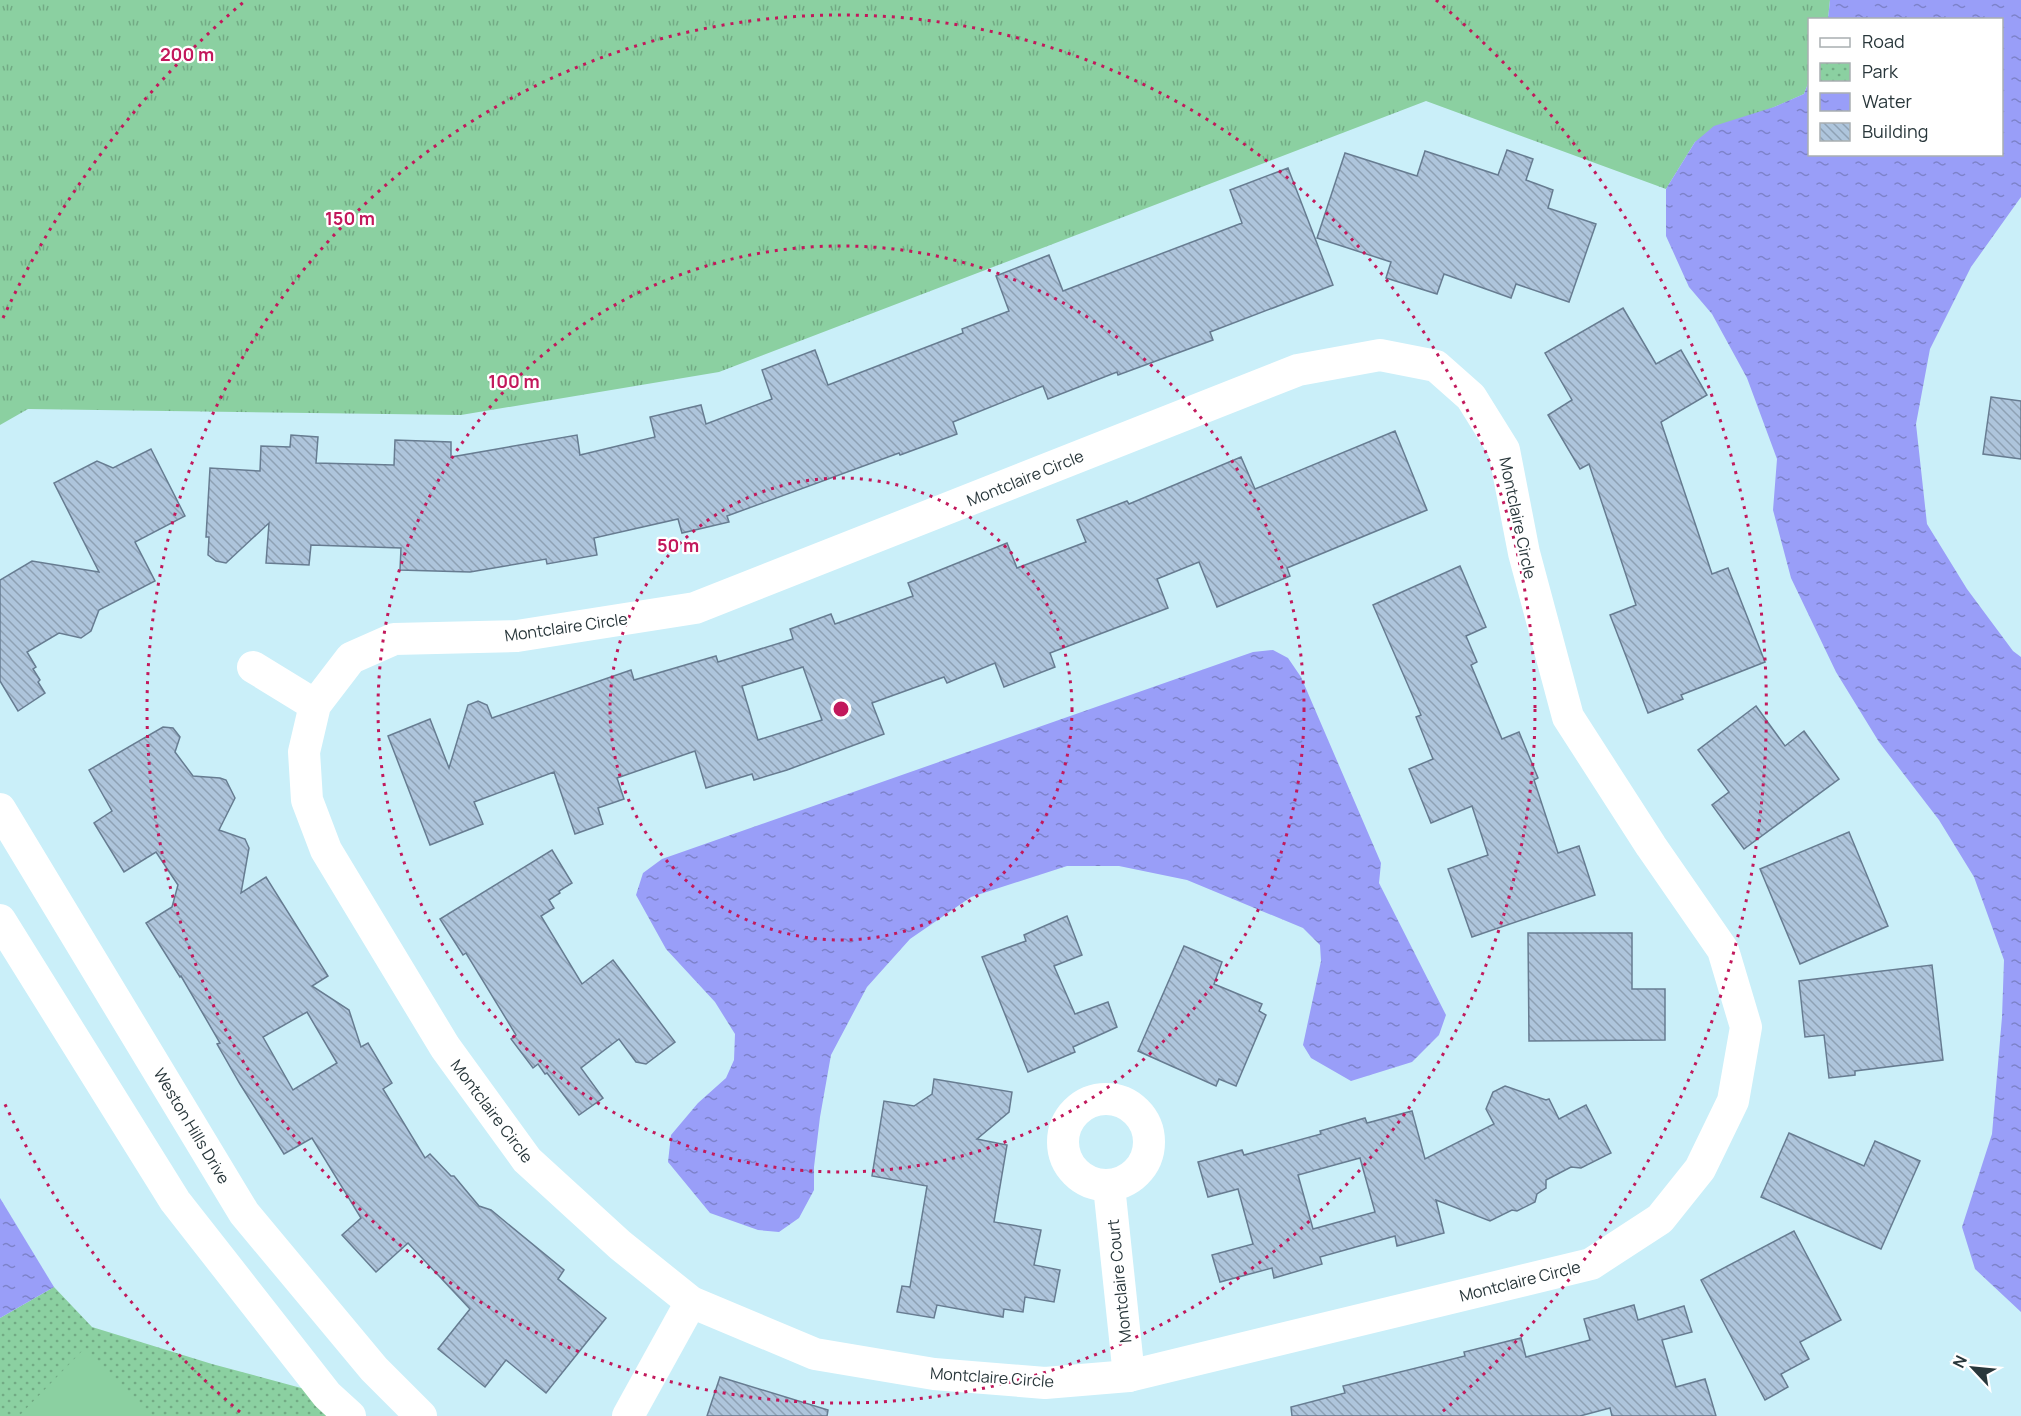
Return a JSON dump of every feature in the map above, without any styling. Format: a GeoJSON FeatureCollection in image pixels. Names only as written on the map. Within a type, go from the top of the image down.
{"type":"FeatureCollection","features":[{"type":"Feature","properties":{"kind":"street","name":"Montclaire Circle"},"geometry":{"type":"LineString","coordinates":[[1380,355],[1436,366],[1472,397],[1504,450],[1524,553],[1568,717],[1651,846],[1723,950],[1746,1027],[1733,1101],[1700,1169],[1660,1219],[1591,1264],[1129,1376],[1045,1383],[934,1374],[815,1354],[691,1302],[620,1245],[527,1160],[445,1047],[326,850],[306,800],[303,752],[315,705],[351,658],[394,639],[517,636],[695,608],[1298,370],[1380,355]]}},
{"type":"Feature","properties":{"kind":"street"},"geometry":{"type":"LineString","coordinates":[[253,667],[315,705]]}},
{"type":"Feature","properties":{"kind":"street","name":"Weston Hills Drive"},"geometry":{"type":"LineString","coordinates":[[0,809],[244,1213],[374,1369],[421,1416]]}},
{"type":"Feature","properties":{"kind":"street"},"geometry":{"type":"LineString","coordinates":[[0,920],[175,1202],[327,1395],[350,1416]]}},
{"type":"Feature","properties":{"kind":"street","name":"Montclaire Court"},"geometry":{"type":"LineString","coordinates":[[1108,1186],[1129,1376]]}},
{"type":"Feature","properties":{"kind":"street"},"geometry":{"type":"LineString","coordinates":[[628,1416],[691,1302]]}},
{"type":"Feature","properties":{"kind":"green space"},"geometry":{"type":"Polygon","coordinates":[[[0,0],[1830,0],[1828,18],[1808,18],[1808,84],[1804,94],[1695,142],[1666,189],[1426,101],[719,372],[461,415],[28,409],[0,425],[0,0]]]}},
{"type":"Feature","properties":{"kind":"green space"},"geometry":{"type":"Polygon","coordinates":[[[54,1287],[92,1327],[212,1364],[327,1395],[350,1416],[0,1416],[0,1318],[54,1287]]]}},
{"type":"Feature","properties":{"kind":"green space"},"geometry":{"type":"Polygon","coordinates":[[[83,1350],[152,1416],[19,1416],[83,1350]]]}},
{"type":"Feature","properties":{"kind":"water"},"geometry":{"type":"Polygon","coordinates":[[[1830,0],[2021,0],[2021,197],[1971,267],[1930,349],[1916,424],[1927,524],[1967,589],[2013,651],[2021,657],[2021,1312],[1975,1269],[1962,1227],[1992,1134],[2002,1017],[2004,960],[1974,877],[1939,820],[1879,742],[1836,672],[1791,578],[1773,510],[1777,459],[1747,378],[1712,314],[1689,287],[1666,236],[1666,189],[1695,142],[1714,126],[1774,107],[1804,94],[1808,84],[1808,156],[2003,156],[2003,18],[1828,18],[1830,0]]]}},
{"type":"Feature","properties":{"kind":"water"},"geometry":{"type":"Polygon","coordinates":[[[1273,650],[1288,658],[1301,677],[1381,863],[1379,883],[1446,1015],[1439,1035],[1412,1062],[1351,1081],[1311,1058],[1303,1045],[1321,961],[1320,945],[1303,928],[1187,880],[1119,866],[1067,866],[971,897],[910,939],[867,987],[831,1055],[820,1117],[814,1167],[814,1190],[799,1218],[779,1232],[758,1230],[710,1213],[668,1162],[671,1135],[698,1103],[726,1078],[734,1060],[735,1034],[715,1002],[666,949],[636,895],[643,873],[662,859],[1253,652],[1273,650]]]}},
{"type":"Feature","properties":{"kind":"water"},"geometry":{"type":"Polygon","coordinates":[[[0,1198],[54,1287],[0,1318],[0,1198]]]}},
{"type":"Feature","properties":{"kind":"building"},"geometry":{"type":"Polygon","coordinates":[[[1507,150],[1533,159],[1526,180],[1553,190],[1548,208],[1596,224],[1569,302],[1516,284],[1511,298],[1444,274],[1437,294],[1386,278],[1391,262],[1317,238],[1345,153],[1417,176],[1425,151],[1498,175],[1507,150]]]}},
{"type":"Feature","properties":{"kind":"building"},"geometry":{"type":"Polygon","coordinates":[[[1288,168],[1333,285],[1210,332],[1213,340],[1118,375],[1117,372],[1048,399],[1043,386],[953,422],[957,434],[727,516],[729,522],[682,533],[678,519],[594,538],[597,555],[547,564],[546,559],[470,572],[400,570],[401,548],[311,545],[309,565],[266,563],[269,523],[226,563],[216,561],[208,555],[209,537],[206,537],[210,468],[260,471],[261,446],[290,447],[291,435],[318,437],[316,463],[394,465],[395,440],[451,442],[451,457],[577,435],[580,455],[655,437],[650,417],[701,405],[706,424],[772,399],[762,370],[815,350],[828,385],[963,333],[962,329],[1009,311],[996,276],[1049,255],[1063,291],[1242,223],[1230,190],[1288,168]]]}},
{"type":"Feature","properties":{"kind":"building"},"geometry":{"type":"Polygon","coordinates":[[[1623,308],[1656,364],[1681,350],[1707,395],[1661,422],[1712,574],[1728,568],[1765,662],[1681,695],[1683,699],[1648,713],[1610,615],[1636,605],[1589,464],[1580,469],[1548,415],[1572,400],[1545,353],[1623,308]]]}},
{"type":"Feature","properties":{"kind":"building"},"geometry":{"type":"Polygon","coordinates":[[[1991,397],[2021,401],[2021,459],[1983,454],[1991,397]]]}},
{"type":"Feature","properties":{"kind":"building"},"geometry":{"type":"Polygon","coordinates":[[[1395,431],[1427,510],[1287,568],[1290,576],[1217,607],[1199,562],[1157,579],[1168,608],[1050,653],[1055,667],[1004,687],[995,663],[947,683],[944,677],[872,703],[884,734],[787,770],[754,780],[752,774],[706,788],[695,751],[617,778],[624,799],[598,808],[603,824],[575,834],[554,772],[474,802],[483,824],[430,845],[388,736],[430,719],[449,768],[468,705],[478,701],[487,705],[492,718],[631,670],[634,680],[716,656],[718,662],[793,639],[790,629],[831,614],[835,624],[913,596],[908,583],[1007,543],[1017,568],[1086,542],[1077,520],[1127,501],[1129,504],[1241,457],[1255,489],[1395,431]],[[803,667],[742,686],[758,740],[822,720],[803,667]]]}},
{"type":"Feature","properties":{"kind":"building"},"geometry":{"type":"Polygon","coordinates":[[[151,449],[185,516],[135,542],[155,581],[99,610],[91,631],[81,638],[59,633],[27,652],[36,667],[33,669],[45,693],[18,711],[0,681],[0,580],[32,561],[99,572],[54,483],[97,461],[113,468],[151,449]]]}},
{"type":"Feature","properties":{"kind":"building"},"geometry":{"type":"Polygon","coordinates":[[[1460,566],[1486,627],[1466,636],[1477,662],[1471,665],[1502,739],[1519,732],[1538,778],[1534,780],[1558,853],[1579,846],[1595,895],[1472,937],[1448,869],[1488,855],[1472,806],[1431,823],[1409,769],[1433,759],[1416,717],[1421,715],[1373,605],[1460,566]]]}},
{"type":"Feature","properties":{"kind":"building"},"geometry":{"type":"Polygon","coordinates":[[[1756,706],[1785,746],[1804,731],[1839,779],[1744,849],[1712,805],[1729,792],[1698,750],[1756,706]]]}},
{"type":"Feature","properties":{"kind":"building"},"geometry":{"type":"Polygon","coordinates":[[[163,727],[173,728],[180,737],[175,752],[193,776],[226,780],[235,798],[219,830],[245,839],[249,848],[241,893],[266,877],[328,976],[312,986],[349,1010],[361,1047],[368,1043],[392,1083],[383,1089],[425,1158],[430,1154],[451,1176],[454,1176],[479,1206],[491,1210],[564,1270],[558,1279],[606,1318],[546,1393],[506,1360],[485,1387],[438,1349],[470,1309],[408,1243],[376,1272],[342,1235],[361,1218],[312,1138],[284,1154],[240,1084],[217,1044],[220,1043],[181,976],[146,923],[172,907],[178,885],[156,852],[124,872],[94,823],[112,811],[89,770],[163,727]],[[307,1012],[263,1037],[293,1090],[337,1063],[307,1012]]]}},
{"type":"Feature","properties":{"kind":"building"},"geometry":{"type":"Polygon","coordinates":[[[1849,832],[1888,926],[1800,964],[1760,869],[1849,832]]]}},
{"type":"Feature","properties":{"kind":"building"},"geometry":{"type":"Polygon","coordinates":[[[552,850],[572,883],[549,900],[554,908],[541,916],[582,984],[613,960],[675,1042],[646,1064],[636,1062],[619,1039],[581,1068],[603,1098],[579,1115],[547,1073],[545,1074],[538,1064],[533,1068],[511,1039],[516,1035],[466,953],[463,955],[440,919],[552,850]]]}},
{"type":"Feature","properties":{"kind":"building"},"geometry":{"type":"Polygon","coordinates":[[[1067,916],[1082,955],[1054,966],[1075,1014],[1108,1002],[1117,1027],[1073,1047],[1075,1052],[1028,1072],[982,957],[1026,941],[1024,935],[1067,916]]]}},
{"type":"Feature","properties":{"kind":"building"},"geometry":{"type":"Polygon","coordinates":[[[1528,933],[1632,933],[1632,989],[1665,989],[1665,1040],[1529,1041],[1528,933]]]}},
{"type":"Feature","properties":{"kind":"building"},"geometry":{"type":"Polygon","coordinates":[[[1184,946],[1222,962],[1214,984],[1262,1004],[1259,1011],[1266,1015],[1236,1086],[1219,1079],[1216,1086],[1138,1051],[1184,946]]]}},
{"type":"Feature","properties":{"kind":"building"},"geometry":{"type":"Polygon","coordinates":[[[1932,965],[1943,1060],[1855,1071],[1855,1075],[1829,1078],[1824,1035],[1805,1037],[1799,981],[1932,965]]]}},
{"type":"Feature","properties":{"kind":"building"},"geometry":{"type":"Polygon","coordinates":[[[934,1079],[1012,1092],[1009,1112],[977,1139],[1007,1145],[994,1222],[1041,1230],[1034,1265],[1060,1270],[1054,1302],[1025,1297],[1023,1312],[1004,1309],[1003,1317],[937,1305],[934,1318],[897,1312],[902,1286],[910,1287],[927,1186],[872,1176],[884,1101],[914,1106],[932,1094],[934,1079]]]}},
{"type":"Feature","properties":{"kind":"building"},"geometry":{"type":"Polygon","coordinates":[[[1505,1086],[1546,1100],[1549,1099],[1559,1119],[1586,1105],[1611,1153],[1581,1168],[1571,1167],[1546,1180],[1546,1188],[1537,1194],[1535,1202],[1490,1221],[1436,1200],[1444,1233],[1397,1246],[1395,1236],[1320,1257],[1322,1264],[1274,1278],[1272,1268],[1220,1282],[1212,1255],[1253,1244],[1238,1189],[1208,1197],[1198,1162],[1242,1150],[1244,1155],[1321,1134],[1320,1131],[1365,1118],[1367,1123],[1412,1111],[1425,1159],[1494,1124],[1486,1109],[1493,1092],[1505,1086]],[[1360,1158],[1298,1175],[1313,1229],[1375,1212],[1360,1158]]]}},
{"type":"Feature","properties":{"kind":"building"},"geometry":{"type":"Polygon","coordinates":[[[1789,1133],[1864,1166],[1875,1141],[1920,1161],[1881,1249],[1761,1197],[1789,1133]]]}},
{"type":"Feature","properties":{"kind":"building"},"geometry":{"type":"Polygon","coordinates":[[[1794,1231],[1841,1320],[1800,1342],[1809,1359],[1781,1374],[1788,1387],[1765,1400],[1701,1280],[1794,1231]]]}},
{"type":"Feature","properties":{"kind":"building"},"geometry":{"type":"Polygon","coordinates":[[[1634,1305],[1638,1320],[1684,1306],[1692,1332],[1662,1340],[1676,1387],[1705,1379],[1716,1416],[1612,1416],[1610,1408],[1580,1416],[1292,1416],[1291,1407],[1345,1393],[1343,1386],[1465,1356],[1464,1352],[1521,1338],[1526,1357],[1590,1340],[1584,1319],[1634,1305]]]}},
{"type":"Feature","properties":{"kind":"building"},"geometry":{"type":"Polygon","coordinates":[[[720,1377],[828,1410],[827,1416],[707,1416],[720,1377]]]}}]}
